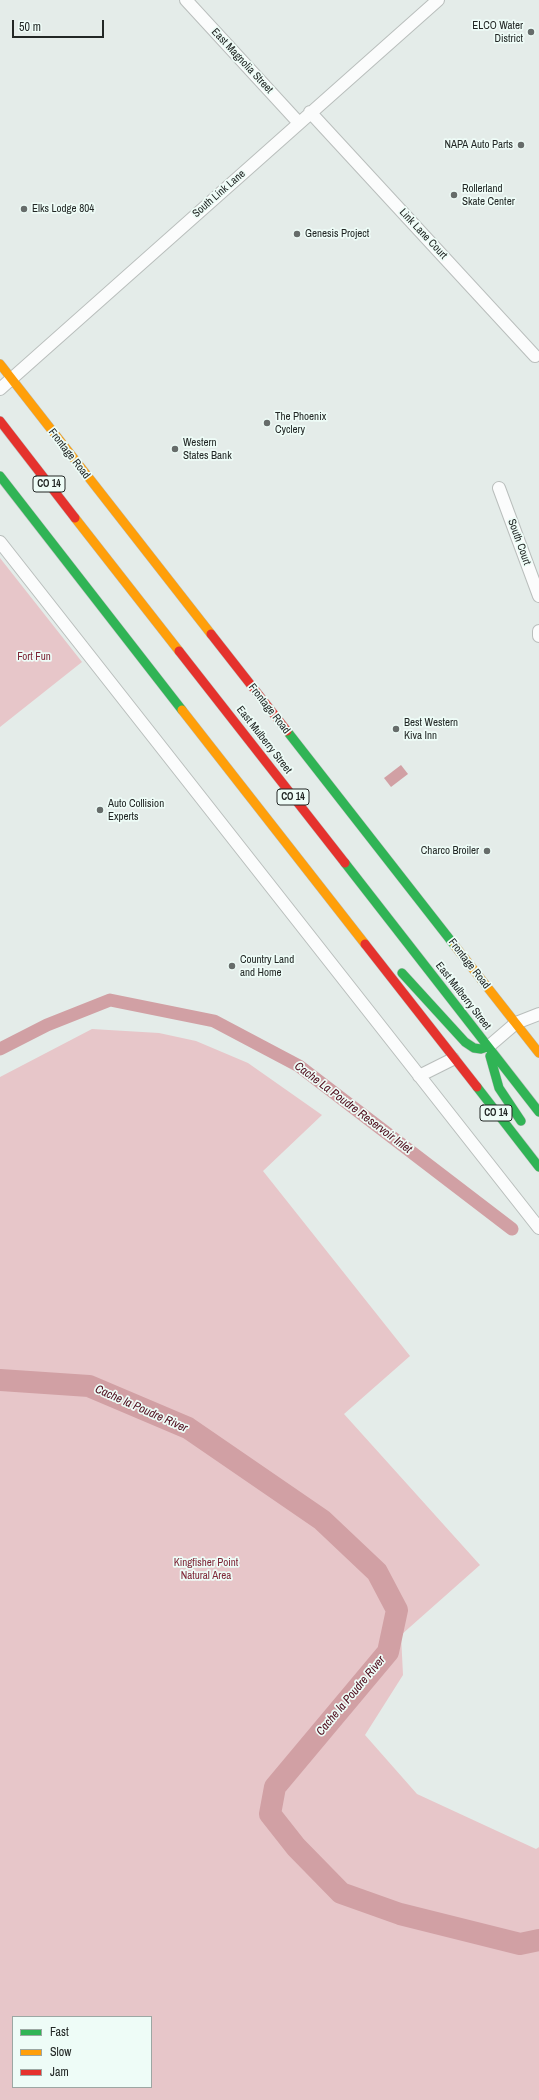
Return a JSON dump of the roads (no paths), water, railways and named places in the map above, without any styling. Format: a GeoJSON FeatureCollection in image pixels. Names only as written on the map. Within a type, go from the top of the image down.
{"type":"FeatureCollection","features":[{"type":"Feature","properties":{"kind":"main road","name":"Frontage Road"},"geometry":{"type":"LineString","coordinates":[[0,364],[539,1053]]}},
{"type":"Feature","properties":{"kind":"main road","name":"East Mulberry Street"},"geometry":{"type":"LineString","coordinates":[[0,421],[539,1112]]}},
{"type":"Feature","properties":{"kind":"main road","name":"CO 14"},"geometry":{"type":"LineString","coordinates":[[0,476],[453,1059],[539,1167]]}},
{"type":"Feature","properties":{"kind":"main road"},"geometry":{"type":"LineString","coordinates":[[343,917],[407,977],[465,1042],[478,1048],[488,1047],[499,1088],[527,1130]]}},
{"type":"Feature","properties":{"kind":"street","name":"East Magnolia Street"},"geometry":{"type":"LineString","coordinates":[[186,0],[299,123]]}},
{"type":"Feature","properties":{"kind":"street","name":"South Link Lane"},"geometry":{"type":"LineString","coordinates":[[0,389],[310,112],[438,0]]}},
{"type":"Feature","properties":{"kind":"street","name":"Link Lane Court"},"geometry":{"type":"LineString","coordinates":[[310,112],[535,356]]}},
{"type":"Feature","properties":{"kind":"street","name":"South Court"},"geometry":{"type":"LineString","coordinates":[[499,488],[539,596]]}},
{"type":"Feature","properties":{"kind":"street"},"geometry":{"type":"LineString","coordinates":[[0,542],[539,1228]]}},
{"type":"Feature","properties":{"kind":"street"},"geometry":{"type":"LineString","coordinates":[[539,631],[539,636]]}},
{"type":"Feature","properties":{"kind":"street"},"geometry":{"type":"LineString","coordinates":[[488,1047],[516,1023],[539,1014]]}},
{"type":"Feature","properties":{"kind":"street"},"geometry":{"type":"LineString","coordinates":[[419,1076],[453,1059]]}},
{"type":"Feature","properties":{"kind":"waterway","name":"Cache La Poudre Reservoir Inlet"},"geometry":{"type":"LineString","coordinates":[[0,1049],[47,1025],[110,1000],[214,1021],[299,1066],[512,1229]]}},
{"type":"Feature","properties":{"kind":"waterway","name":"Cache la Poudre River"},"geometry":{"type":"LineString","coordinates":[[0,1380],[89,1386],[188,1428],[322,1520],[377,1572],[397,1610],[388,1652],[275,1787],[270,1814],[296,1847],[341,1893],[400,1914],[520,1944],[539,1940]]}},
{"type":"Feature","properties":{"kind":"place","name":"ELCO Water District"},"geometry":{"type":"Point","coordinates":[531,32]}},
{"type":"Feature","properties":{"kind":"place","name":"NAPA Auto Parts"},"geometry":{"type":"Point","coordinates":[521,145]}},
{"type":"Feature","properties":{"kind":"place","name":"Rollerland Skate Center"},"geometry":{"type":"Point","coordinates":[454,195]}},
{"type":"Feature","properties":{"kind":"place","name":"Elks Lodge 804"},"geometry":{"type":"Point","coordinates":[24,209]}},
{"type":"Feature","properties":{"kind":"place","name":"Genesis Project"},"geometry":{"type":"Point","coordinates":[297,234]}},
{"type":"Feature","properties":{"kind":"place","name":"The Phoenix Cyclery"},"geometry":{"type":"Point","coordinates":[267,423]}},
{"type":"Feature","properties":{"kind":"place","name":"Western States Bank"},"geometry":{"type":"Point","coordinates":[175,449]}},
{"type":"Feature","properties":{"kind":"place","name":"Best Western Kiva Inn"},"geometry":{"type":"Point","coordinates":[396,729]}},
{"type":"Feature","properties":{"kind":"place","name":"Auto Collision Experts"},"geometry":{"type":"Point","coordinates":[100,810]}},
{"type":"Feature","properties":{"kind":"place","name":"Charco Broiler"},"geometry":{"type":"Point","coordinates":[487,851]}},
{"type":"Feature","properties":{"kind":"place","name":"Country Land and Home"},"geometry":{"type":"Point","coordinates":[232,966]}},
{"type":"Feature","properties":{"kind":"park label","name":"Fort Fun"},"geometry":{"type":"Point","coordinates":[34,657]}},
{"type":"Feature","properties":{"kind":"park label","name":"Kingfisher Point Natural Area"},"geometry":{"type":"Point","coordinates":[206,1569]}}]}
